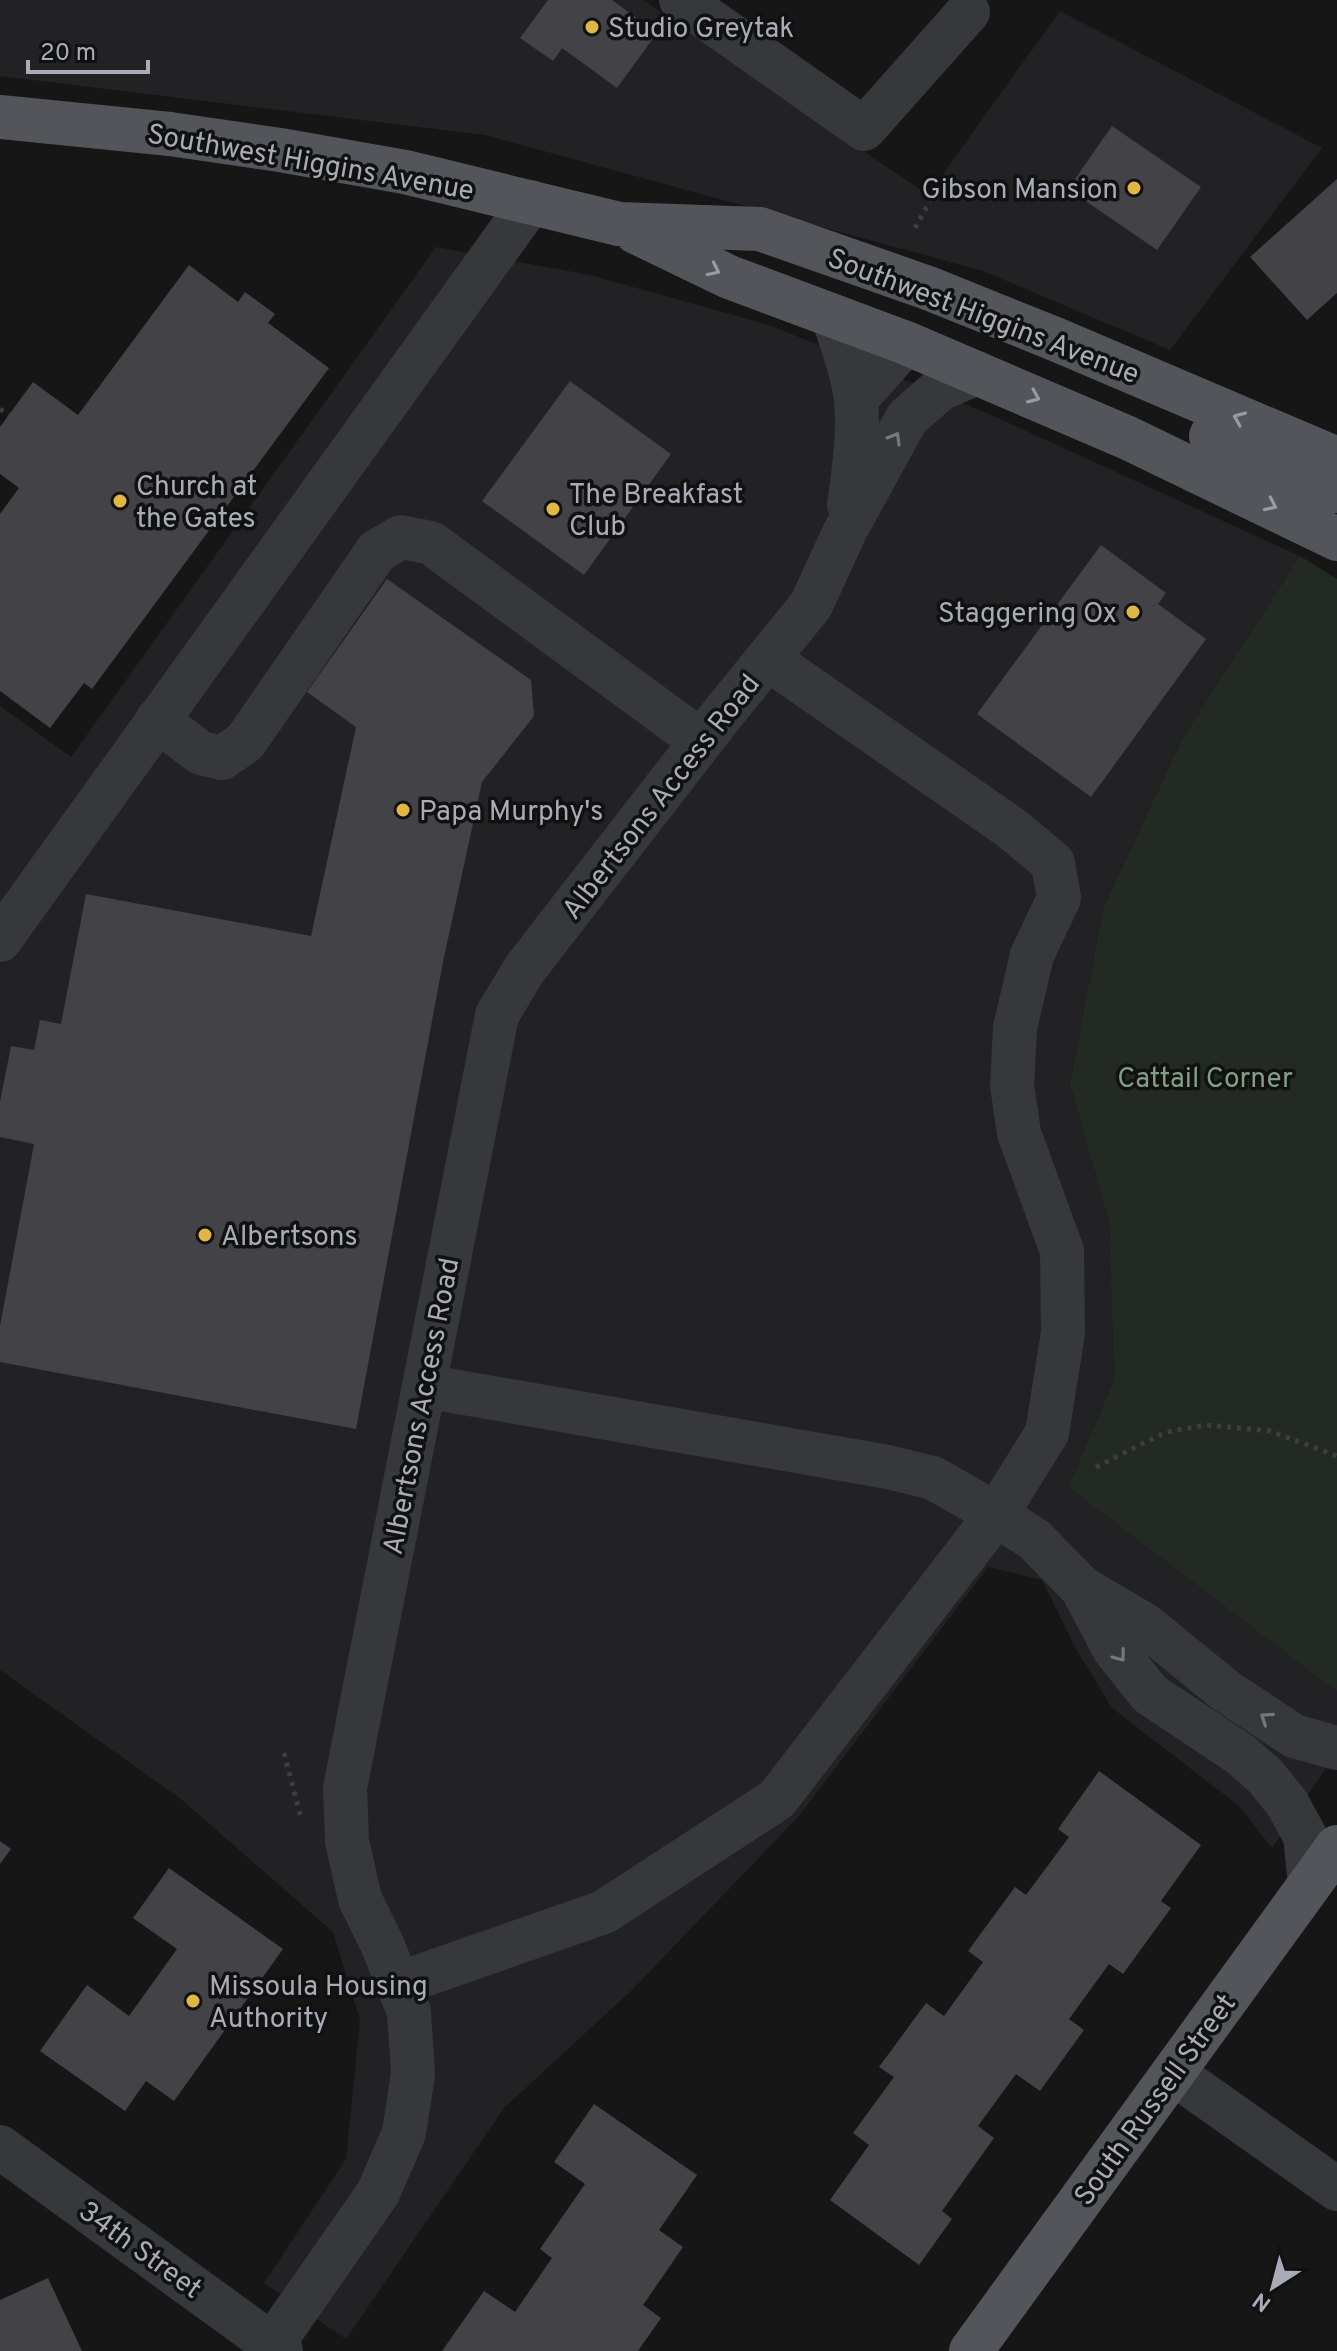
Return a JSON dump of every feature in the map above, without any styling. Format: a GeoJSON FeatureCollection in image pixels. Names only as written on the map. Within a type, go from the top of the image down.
{"type":"FeatureCollection","features":[{"type":"Feature","properties":{"kind":"main road","name":"Southwest Higgins Avenue"},"geometry":{"type":"LineString","coordinates":[[0,117],[170,134],[280,150],[405,172],[619,224],[729,277],[906,343],[1128,438],[1337,539]]}},
{"type":"Feature","properties":{"kind":"main road","name":"Southwest Higgins Avenue"},"geometry":{"type":"LineString","coordinates":[[619,224],[760,229],[928,288],[1337,459]]}},
{"type":"Feature","properties":{"kind":"main road","name":"Southwest Higgins Avenue"},"geometry":{"type":"LineString","coordinates":[[906,343],[932,327],[966,332],[1090,382],[1288,473],[1337,491]]}},
{"type":"Feature","properties":{"kind":"main road","name":"South Russell Street"},"geometry":{"type":"LineString","coordinates":[[971,2351],[1337,1847]]}},
{"type":"Feature","properties":{"kind":"street"},"geometry":{"type":"LineString","coordinates":[[681,0],[864,129],[968,12]]}},
{"type":"Feature","properties":{"kind":"street"},"geometry":{"type":"LineString","coordinates":[[0,940],[531,202]]}},
{"type":"Feature","properties":{"kind":"street"},"geometry":{"type":"LineString","coordinates":[[833,316],[856,399],[854,469],[845,531]]}},
{"type":"Feature","properties":{"kind":"street"},"geometry":{"type":"LineString","coordinates":[[856,399],[906,343]]}},
{"type":"Feature","properties":{"kind":"street"},"geometry":{"type":"LineString","coordinates":[[845,531],[907,418],[940,389],[977,373]]}},
{"type":"Feature","properties":{"kind":"street","name":"Albertsons Access Road"},"geometry":{"type":"LineString","coordinates":[[277,2348],[378,2193],[404,2133],[413,2074],[409,2012],[383,1946],[360,1899],[347,1841],[345,1788],[497,1015],[524,970],[701,741],[811,605],[845,531]]}},
{"type":"Feature","properties":{"kind":"street"},"geometry":{"type":"LineString","coordinates":[[157,720],[201,753],[222,758],[245,742],[377,551],[401,537],[431,543],[701,741]]}},
{"type":"Feature","properties":{"kind":"street"},"geometry":{"type":"LineString","coordinates":[[398,1984],[604,1912],[777,1799],[996,1515],[1047,1433],[1063,1333],[1062,1251],[1019,1133],[1012,1085],[1015,1028],[1032,955],[1059,898],[1053,863],[1011,828],[768,659]]}},
{"type":"Feature","properties":{"kind":"street"},"geometry":{"type":"LineString","coordinates":[[424,1386],[888,1467],[933,1478],[1034,1539],[1082,1588],[1145,1625],[1226,1691],[1294,1736],[1337,1748]]}},
{"type":"Feature","properties":{"kind":"street"},"geometry":{"type":"LineString","coordinates":[[1082,1588],[1114,1649],[1150,1694],[1240,1754],[1265,1776],[1287,1803],[1305,1836],[1310,1884]]}},
{"type":"Feature","properties":{"kind":"street"},"geometry":{"type":"LineString","coordinates":[[1173,2073],[1337,2189]]}},
{"type":"Feature","properties":{"kind":"street","name":"34th Street"},"geometry":{"type":"LineString","coordinates":[[0,2147],[277,2348]]}},
{"type":"Feature","properties":{"kind":"path"},"geometry":{"type":"LineString","coordinates":[[915,228],[937,188]]}},
{"type":"Feature","properties":{"kind":"path"},"geometry":{"type":"LineString","coordinates":[[0,409],[9,415]]}},
{"type":"Feature","properties":{"kind":"path"},"geometry":{"type":"LineString","coordinates":[[1096,1467],[1166,1432],[1207,1425],[1270,1431],[1337,1456]]}},
{"type":"Feature","properties":{"kind":"shaded area"},"geometry":{"type":"Polygon","coordinates":[[[0,0],[643,0],[928,195],[1060,11],[1322,148],[1170,350],[983,271],[485,135],[0,76],[0,0]]]}},
{"type":"Feature","properties":{"kind":"shaded area"},"geometry":{"type":"Polygon","coordinates":[[[436,247],[590,275],[769,325],[987,413],[1300,556],[1183,737],[1103,908],[1070,1084],[1109,1223],[1114,1380],[1068,1487],[1337,1692],[1337,1752],[1272,1848],[1239,1806],[1112,1708],[1076,1649],[1042,1580],[988,1567],[799,1816],[632,1990],[504,2108],[346,2339],[264,2283],[346,2159],[360,2020],[333,1932],[182,1800],[0,1670],[0,706],[71,757],[436,247]]]}},
{"type":"Feature","properties":{"kind":"green space","name":"Cattail Corner"},"geometry":{"type":"Polygon","coordinates":[[[1300,556],[1337,579],[1337,1692],[1068,1487],[1114,1380],[1109,1223],[1070,1084],[1103,908],[1183,737],[1300,556]]]}},
{"type":"Feature","properties":{"kind":"building"},"geometry":{"type":"Polygon","coordinates":[[[548,0],[612,0],[657,33],[617,88],[562,48],[553,61],[520,38],[548,0]]]}},
{"type":"Feature","properties":{"kind":"building","name":"Gibson Mansion"},"geometry":{"type":"Polygon","coordinates":[[[1112,126],[1201,187],[1157,250],[1068,189],[1112,126]]]}},
{"type":"Feature","properties":{"kind":"building"},"geometry":{"type":"Polygon","coordinates":[[[1337,179],[1337,293],[1307,320],[1250,257],[1337,179]]]}},
{"type":"Feature","properties":{"kind":"building","name":"Church at the Gates"},"geometry":{"type":"Polygon","coordinates":[[[189,265],[238,302],[245,292],[275,314],[268,323],[329,368],[92,689],[84,683],[50,728],[0,691],[0,514],[19,488],[0,474],[0,427],[33,382],[78,415],[189,265]]]}},
{"type":"Feature","properties":{"kind":"building"},"geometry":{"type":"Polygon","coordinates":[[[570,381],[671,454],[584,575],[482,501],[570,381]]]}},
{"type":"Feature","properties":{"kind":"building"},"geometry":{"type":"Polygon","coordinates":[[[1101,545],[1166,593],[1158,604],[1206,639],[1091,797],[977,714],[1101,545]]]}},
{"type":"Feature","properties":{"kind":"building","name":"Albertsons"},"geometry":{"type":"Polygon","coordinates":[[[387,579],[531,680],[534,716],[482,782],[443,962],[356,1429],[0,1362],[0,1326],[34,1144],[0,1137],[0,1102],[11,1046],[34,1050],[40,1020],[61,1024],[86,894],[311,936],[356,727],[307,692],[387,579]]]}},
{"type":"Feature","properties":{"kind":"building"},"geometry":{"type":"Polygon","coordinates":[[[1099,1771],[1201,1845],[1161,1901],[1171,1908],[1123,1974],[1109,1964],[1069,2019],[1084,2030],[1040,2091],[1016,2074],[978,2126],[994,2138],[942,2211],[952,2219],[919,2265],[830,2200],[869,2145],[853,2133],[894,2077],[879,2067],[926,2003],[944,2016],[983,1962],[968,1951],[1015,1887],[1026,1895],[1069,1837],[1058,1829],[1099,1771]]]}},
{"type":"Feature","properties":{"kind":"building"},"geometry":{"type":"Polygon","coordinates":[[[0,1841],[11,1849],[0,1864],[0,1841]]]}},
{"type":"Feature","properties":{"kind":"building","name":"Missoula Housing Authority"},"geometry":{"type":"Polygon","coordinates":[[[169,1868],[283,1949],[174,2101],[146,2081],[125,2111],[40,2051],[87,1985],[129,2016],[177,1949],[133,1918],[169,1868]]]}},
{"type":"Feature","properties":{"kind":"building"},"geometry":{"type":"Polygon","coordinates":[[[594,2104],[697,2175],[659,2230],[683,2247],[643,2305],[661,2318],[638,2351],[442,2351],[484,2291],[515,2312],[552,2258],[540,2249],[585,2184],[554,2162],[594,2104]]]}},
{"type":"Feature","properties":{"kind":"building"},"geometry":{"type":"Polygon","coordinates":[[[48,2278],[82,2351],[0,2351],[0,2300],[48,2278]]]}},
{"type":"Feature","properties":{"kind":"place","name":"Studio Greytak"},"geometry":{"type":"Point","coordinates":[592,27]}},
{"type":"Feature","properties":{"kind":"place","name":"Gibson Mansion"},"geometry":{"type":"Point","coordinates":[1134,188]}},
{"type":"Feature","properties":{"kind":"place","name":"Church at the Gates"},"geometry":{"type":"Point","coordinates":[120,501]}},
{"type":"Feature","properties":{"kind":"place","name":"The Breakfast Club"},"geometry":{"type":"Point","coordinates":[553,509]}},
{"type":"Feature","properties":{"kind":"place","name":"Staggering Ox"},"geometry":{"type":"Point","coordinates":[1133,612]}},
{"type":"Feature","properties":{"kind":"place","name":"Papa Murphy's"},"geometry":{"type":"Point","coordinates":[403,810]}},
{"type":"Feature","properties":{"kind":"place","name":"Albertsons"},"geometry":{"type":"Point","coordinates":[205,1235]}},
{"type":"Feature","properties":{"kind":"place","name":"Missoula Housing Authority"},"geometry":{"type":"Point","coordinates":[193,2001]}}]}
